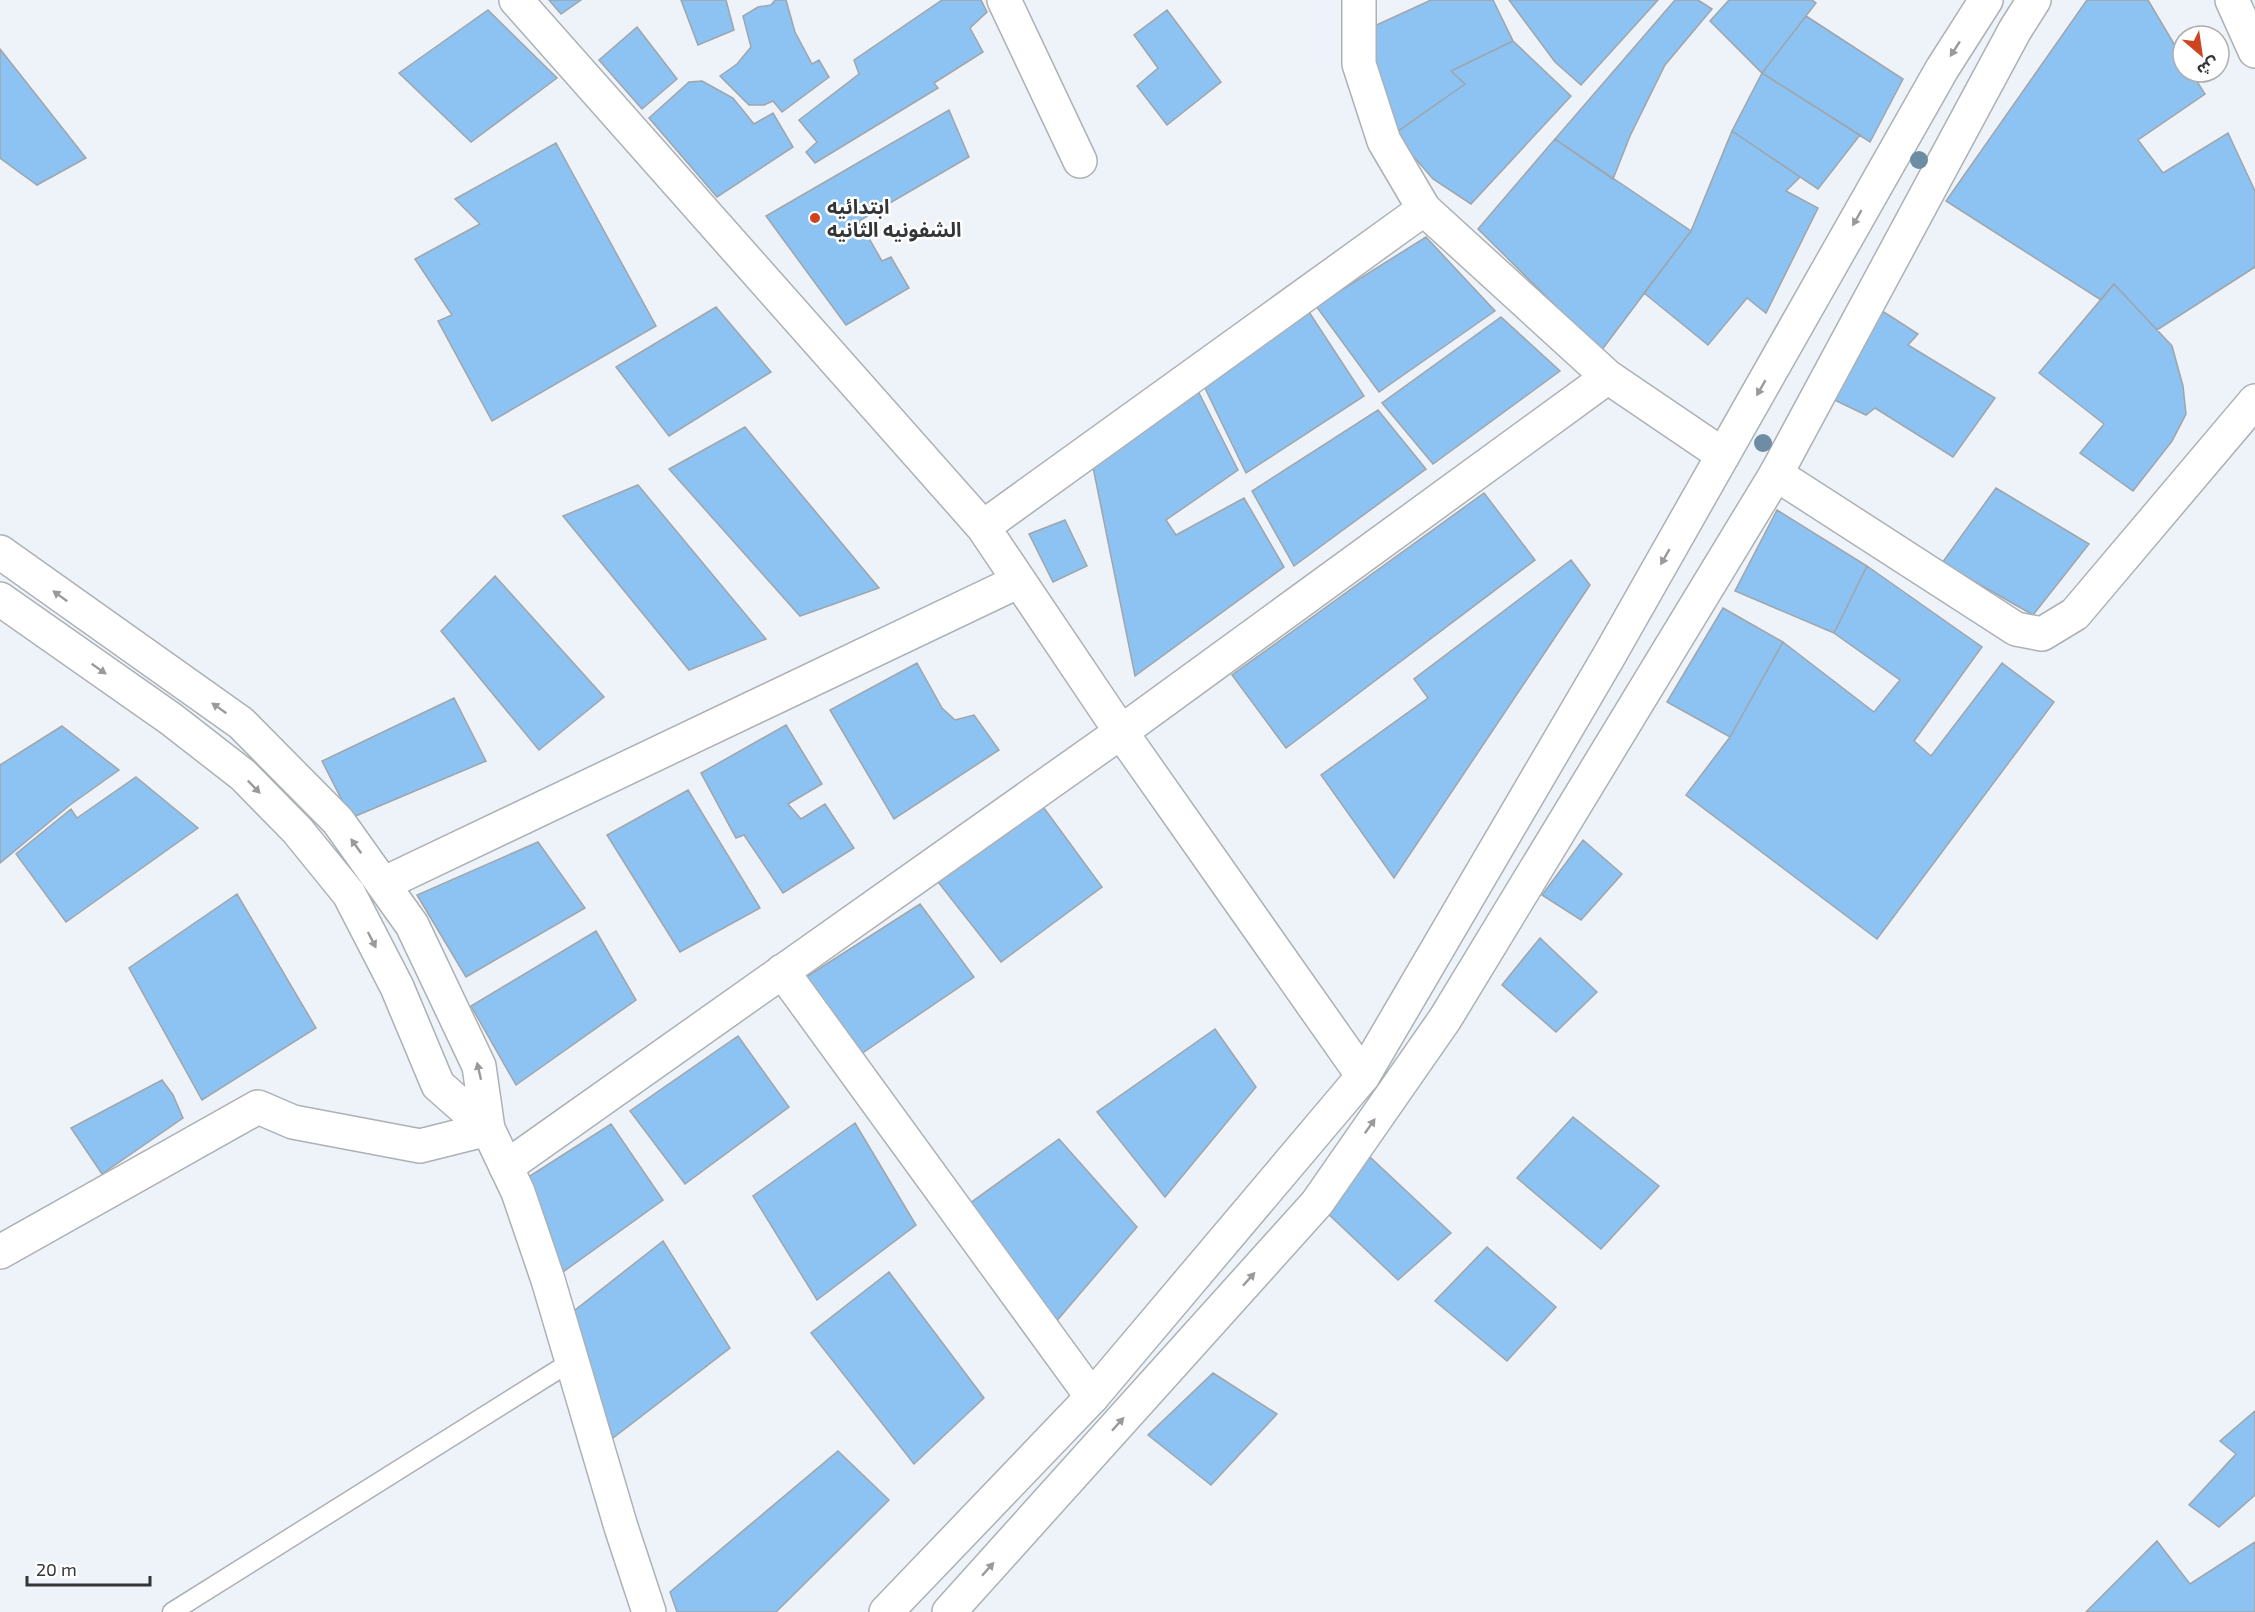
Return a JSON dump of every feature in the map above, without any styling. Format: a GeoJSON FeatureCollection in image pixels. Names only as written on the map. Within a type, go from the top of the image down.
{"type":"FeatureCollection","features":[{"type":"Feature","properties":{"kind":"street"},"geometry":{"type":"LineString","coordinates":[[516,0],[983,527],[1121,732],[1363,1076]]}},
{"type":"Feature","properties":{"kind":"street"},"geometry":{"type":"LineString","coordinates":[[1004,0],[1080,161]]}},
{"type":"Feature","properties":{"kind":"street"},"geometry":{"type":"LineString","coordinates":[[1359,0],[1359,64],[1384,141],[1424,209],[1608,378],[1723,455]]}},
{"type":"Feature","properties":{"kind":"street"},"geometry":{"type":"LineString","coordinates":[[886,1612],[1092,1397],[1363,1076],[1609,656],[1942,69],[1986,0]]}},
{"type":"Feature","properties":{"kind":"street"},"geometry":{"type":"LineString","coordinates":[[949,1612],[1317,1203],[1445,1018],[1776,474],[2015,30],[2034,0]]}},
{"type":"Feature","properties":{"kind":"street"},"geometry":{"type":"LineString","coordinates":[[2232,0],[2255,51]]}},
{"type":"Feature","properties":{"kind":"street"},"geometry":{"type":"LineString","coordinates":[[2248,0],[2255,35]]}},
{"type":"Feature","properties":{"kind":"street"},"geometry":{"type":"LineString","coordinates":[[983,527],[1424,209]]}},
{"type":"Feature","properties":{"kind":"street"},"geometry":{"type":"LineString","coordinates":[[506,1167],[1121,732],[1608,378]]}},
{"type":"Feature","properties":{"kind":"street"},"geometry":{"type":"LineString","coordinates":[[1776,474],[2016,629],[2042,634],[2075,614],[2255,401]]}},
{"type":"Feature","properties":{"kind":"street"},"geometry":{"type":"LineString","coordinates":[[0,552],[241,723],[338,821],[412,926],[478,1066],[488,1129],[518,1192],[544,1269],[650,1612]]}},
{"type":"Feature","properties":{"kind":"street"},"geometry":{"type":"LineString","coordinates":[[383,884],[1019,581]]}},
{"type":"Feature","properties":{"kind":"street"},"geometry":{"type":"LineString","coordinates":[[0,599],[171,719],[243,775],[297,830],[349,894],[397,987],[438,1085],[488,1129]]}},
{"type":"Feature","properties":{"kind":"street"},"geometry":{"type":"LineString","coordinates":[[782,971],[1092,1397]]}},
{"type":"Feature","properties":{"kind":"street"},"geometry":{"type":"LineString","coordinates":[[0,1252],[258,1107],[293,1122],[420,1146],[488,1129]]}},
{"type":"Feature","properties":{"kind":"lane"},"geometry":{"type":"LineString","coordinates":[[172,1612],[572,1360]]}},
{"type":"Feature","properties":{"kind":"building"},"geometry":{"type":"Polygon","coordinates":[[[549,0],[581,0],[561,14],[549,0]]]}},
{"type":"Feature","properties":{"kind":"building"},"geometry":{"type":"Polygon","coordinates":[[[681,0],[726,0],[734,30],[698,45],[681,0]]]}},
{"type":"Feature","properties":{"kind":"building"},"geometry":{"type":"Polygon","coordinates":[[[775,0],[786,0],[795,32],[812,64],[819,60],[829,77],[782,112],[773,101],[764,105],[749,105],[720,76],[737,64],[751,47],[743,16],[758,7],[771,5],[775,0]]]}},
{"type":"Feature","properties":{"kind":"building"},"geometry":{"type":"Polygon","coordinates":[[[942,0],[981,0],[987,12],[970,28],[983,52],[934,83],[938,88],[815,163],[806,152],[817,142],[799,120],[859,74],[854,60],[942,0]]]}},
{"type":"Feature","properties":{"kind":"building"},"geometry":{"type":"Polygon","coordinates":[[[1431,0],[1493,0],[1513,41],[1451,71],[1465,84],[1394,134],[1370,57],[1370,28],[1431,0]]]}},
{"type":"Feature","properties":{"kind":"building"},"geometry":{"type":"Polygon","coordinates":[[[1509,0],[1658,0],[1581,85],[1555,62],[1509,0]]]}},
{"type":"Feature","properties":{"kind":"building"},"geometry":{"type":"Polygon","coordinates":[[[1675,0],[1698,0],[1712,9],[1665,65],[1630,136],[1613,179],[1555,139],[1675,0]]]}},
{"type":"Feature","properties":{"kind":"building"},"geometry":{"type":"Polygon","coordinates":[[[1729,0],[1812,0],[1816,3],[1762,73],[1710,21],[1729,0]]]}},
{"type":"Feature","properties":{"kind":"building"},"geometry":{"type":"Polygon","coordinates":[[[2087,0],[2148,0],[2171,39],[2171,84],[2199,84],[2205,94],[2138,140],[2163,173],[2228,133],[2255,191],[2255,267],[2157,330],[2114,284],[2101,300],[1946,201],[2087,0]]]}},
{"type":"Feature","properties":{"kind":"building"},"geometry":{"type":"Polygon","coordinates":[[[488,10],[557,78],[471,142],[399,73],[488,10]]]}},
{"type":"Feature","properties":{"kind":"building"},"geometry":{"type":"Polygon","coordinates":[[[1167,10],[1221,82],[1167,125],[1137,86],[1158,68],[1134,35],[1167,10]]]}},
{"type":"Feature","properties":{"kind":"building"},"geometry":{"type":"Polygon","coordinates":[[[1806,16],[1903,79],[1870,142],[1762,73],[1806,16]]]}},
{"type":"Feature","properties":{"kind":"building"},"geometry":{"type":"Polygon","coordinates":[[[637,27],[677,79],[642,109],[599,60],[637,27]]]}},
{"type":"Feature","properties":{"kind":"building"},"geometry":{"type":"Polygon","coordinates":[[[1513,41],[1571,96],[1471,204],[1433,179],[1394,134],[1465,84],[1451,71],[1513,41]]]}},
{"type":"Feature","properties":{"kind":"building"},"geometry":{"type":"Polygon","coordinates":[[[0,49],[86,158],[37,185],[0,158],[0,49]]]}},
{"type":"Feature","properties":{"kind":"building"},"geometry":{"type":"Polygon","coordinates":[[[1762,73],[1860,135],[1818,189],[1732,131],[1762,73]]]}},
{"type":"Feature","properties":{"kind":"building"},"geometry":{"type":"Polygon","coordinates":[[[702,81],[733,98],[754,124],[773,113],[793,147],[717,197],[649,118],[689,82],[702,81]]]}},
{"type":"Feature","properties":{"kind":"building","name":"ابتدائيه الشفونيه الثانيه"},"geometry":{"type":"Polygon","coordinates":[[[949,110],[969,157],[859,221],[882,261],[891,257],[909,288],[846,325],[766,216],[949,110]]]}},
{"type":"Feature","properties":{"kind":"building"},"geometry":{"type":"Polygon","coordinates":[[[1732,131],[1800,177],[1786,191],[1818,208],[1766,313],[1747,298],[1708,345],[1644,293],[1691,231],[1732,131]]]}},
{"type":"Feature","properties":{"kind":"building"},"geometry":{"type":"Polygon","coordinates":[[[1555,139],[1691,231],[1601,351],[1478,229],[1555,139]]]}},
{"type":"Feature","properties":{"kind":"building"},"geometry":{"type":"Polygon","coordinates":[[[556,143],[656,326],[492,421],[438,321],[452,315],[415,259],[480,224],[455,199],[556,143]]]}},
{"type":"Feature","properties":{"kind":"building"},"geometry":{"type":"Polygon","coordinates":[[[1426,237],[1495,311],[1379,392],[1316,306],[1426,237]]]}},
{"type":"Feature","properties":{"kind":"building"},"geometry":{"type":"Polygon","coordinates":[[[2114,284],[2172,346],[2183,386],[2186,414],[2172,441],[2133,491],[2080,453],[2104,424],[2039,373],[2114,284]]]}},
{"type":"Feature","properties":{"kind":"building"},"geometry":{"type":"Polygon","coordinates":[[[716,307],[771,372],[669,436],[616,367],[716,307]]]}},
{"type":"Feature","properties":{"kind":"building"},"geometry":{"type":"Polygon","coordinates":[[[1876,307],[1918,334],[1908,345],[1995,398],[1953,457],[1875,408],[1866,415],[1830,398],[1876,307]]]}},
{"type":"Feature","properties":{"kind":"building"},"geometry":{"type":"Polygon","coordinates":[[[1309,312],[1364,396],[1246,473],[1203,384],[1309,312]]]}},
{"type":"Feature","properties":{"kind":"building"},"geometry":{"type":"Polygon","coordinates":[[[1501,317],[1560,371],[1433,464],[1382,403],[1501,317]]]}},
{"type":"Feature","properties":{"kind":"building"},"geometry":{"type":"Polygon","coordinates":[[[1197,389],[1238,470],[1166,520],[1176,535],[1244,498],[1284,567],[1135,676],[1092,462],[1197,389]]]}},
{"type":"Feature","properties":{"kind":"building"},"geometry":{"type":"Polygon","coordinates":[[[1378,410],[1426,469],[1294,566],[1252,491],[1378,410]]]}},
{"type":"Feature","properties":{"kind":"building"},"geometry":{"type":"Polygon","coordinates":[[[745,427],[879,588],[800,616],[669,469],[745,427]]]}},
{"type":"Feature","properties":{"kind":"building"},"geometry":{"type":"Polygon","coordinates":[[[638,485],[766,639],[689,670],[563,516],[638,485]]]}},
{"type":"Feature","properties":{"kind":"building"},"geometry":{"type":"Polygon","coordinates":[[[1996,488],[2089,544],[2033,615],[1942,563],[1996,488]]]}},
{"type":"Feature","properties":{"kind":"building"},"geometry":{"type":"Polygon","coordinates":[[[1484,493],[1535,560],[1286,748],[1232,675],[1484,493]]]}},
{"type":"Feature","properties":{"kind":"building"},"geometry":{"type":"Polygon","coordinates":[[[1777,510],[1867,566],[1834,633],[1735,591],[1777,510]]]}},
{"type":"Feature","properties":{"kind":"building"},"geometry":{"type":"Polygon","coordinates":[[[1065,520],[1087,566],[1053,582],[1029,534],[1065,520]]]}},
{"type":"Feature","properties":{"kind":"building"},"geometry":{"type":"Polygon","coordinates":[[[1571,560],[1590,585],[1394,878],[1321,775],[1428,698],[1414,679],[1571,560]]]}},
{"type":"Feature","properties":{"kind":"building"},"geometry":{"type":"Polygon","coordinates":[[[1867,566],[1982,647],[1914,741],[1931,756],[2002,663],[2054,702],[1877,939],[1686,795],[1730,737],[1783,642],[1874,712],[1900,680],[1834,633],[1867,566]]]}},
{"type":"Feature","properties":{"kind":"building"},"geometry":{"type":"Polygon","coordinates":[[[495,576],[604,697],[539,750],[441,631],[495,576]]]}},
{"type":"Feature","properties":{"kind":"building"},"geometry":{"type":"Polygon","coordinates":[[[1723,608],[1783,642],[1730,737],[1667,702],[1723,608]]]}},
{"type":"Feature","properties":{"kind":"building"},"geometry":{"type":"Polygon","coordinates":[[[917,663],[942,708],[955,720],[974,715],[999,750],[894,819],[830,710],[917,663]]]}},
{"type":"Feature","properties":{"kind":"building"},"geometry":{"type":"Polygon","coordinates":[[[454,698],[486,761],[351,818],[322,761],[454,698]]]}},
{"type":"Feature","properties":{"kind":"building"},"geometry":{"type":"Polygon","coordinates":[[[786,725],[822,784],[788,804],[801,819],[825,804],[854,848],[783,893],[744,835],[736,838],[701,773],[786,725]]]}},
{"type":"Feature","properties":{"kind":"building"},"geometry":{"type":"Polygon","coordinates":[[[62,726],[119,770],[70,805],[0,863],[0,765],[62,726]]]}},
{"type":"Feature","properties":{"kind":"building"},"geometry":{"type":"Polygon","coordinates":[[[136,777],[198,828],[66,922],[16,854],[71,809],[77,818],[136,777]]]}},
{"type":"Feature","properties":{"kind":"building"},"geometry":{"type":"Polygon","coordinates":[[[688,790],[760,908],[680,952],[607,835],[688,790]]]}},
{"type":"Feature","properties":{"kind":"building"},"geometry":{"type":"Polygon","coordinates":[[[1041,804],[1102,887],[1001,962],[938,882],[1041,804]]]}},
{"type":"Feature","properties":{"kind":"building"},"geometry":{"type":"Polygon","coordinates":[[[1583,840],[1622,874],[1581,920],[1542,895],[1583,840]]]}},
{"type":"Feature","properties":{"kind":"building"},"geometry":{"type":"Polygon","coordinates":[[[538,842],[585,908],[466,977],[417,895],[538,842]]]}},
{"type":"Feature","properties":{"kind":"building"},"geometry":{"type":"Polygon","coordinates":[[[237,894],[316,1028],[202,1100],[129,968],[237,894]]]}},
{"type":"Feature","properties":{"kind":"building"},"geometry":{"type":"Polygon","coordinates":[[[920,904],[974,977],[861,1054],[800,981],[920,904]]]}},
{"type":"Feature","properties":{"kind":"building"},"geometry":{"type":"Polygon","coordinates":[[[596,931],[636,1000],[516,1085],[471,1006],[596,931]]]}},
{"type":"Feature","properties":{"kind":"building"},"geometry":{"type":"Polygon","coordinates":[[[1540,938],[1597,992],[1556,1032],[1502,985],[1540,938]]]}},
{"type":"Feature","properties":{"kind":"building"},"geometry":{"type":"Polygon","coordinates":[[[1215,1029],[1256,1087],[1165,1197],[1097,1112],[1215,1029]]]}},
{"type":"Feature","properties":{"kind":"building"},"geometry":{"type":"Polygon","coordinates":[[[738,1036],[789,1107],[685,1184],[630,1111],[738,1036]]]}},
{"type":"Feature","properties":{"kind":"building"},"geometry":{"type":"Polygon","coordinates":[[[162,1080],[173,1095],[183,1118],[102,1174],[71,1128],[162,1080]]]}},
{"type":"Feature","properties":{"kind":"building"},"geometry":{"type":"Polygon","coordinates":[[[1573,1117],[1659,1186],[1601,1249],[1517,1178],[1573,1117]]]}},
{"type":"Feature","properties":{"kind":"building"},"geometry":{"type":"Polygon","coordinates":[[[855,1123],[916,1225],[817,1300],[753,1196],[855,1123]]]}},
{"type":"Feature","properties":{"kind":"building"},"geometry":{"type":"Polygon","coordinates":[[[611,1124],[663,1200],[556,1277],[522,1181],[611,1124]]]}},
{"type":"Feature","properties":{"kind":"building"},"geometry":{"type":"Polygon","coordinates":[[[1059,1139],[1137,1227],[1054,1324],[966,1206],[1059,1139]]]}},
{"type":"Feature","properties":{"kind":"building"},"geometry":{"type":"Polygon","coordinates":[[[1370,1157],[1451,1233],[1398,1280],[1323,1209],[1370,1157]]]}},
{"type":"Feature","properties":{"kind":"building"},"geometry":{"type":"Polygon","coordinates":[[[663,1241],[730,1348],[613,1438],[570,1314],[663,1241]]]}},
{"type":"Feature","properties":{"kind":"building"},"geometry":{"type":"Polygon","coordinates":[[[1487,1247],[1556,1307],[1507,1361],[1435,1301],[1487,1247]]]}},
{"type":"Feature","properties":{"kind":"building"},"geometry":{"type":"Polygon","coordinates":[[[889,1272],[984,1398],[914,1464],[811,1333],[889,1272]]]}},
{"type":"Feature","properties":{"kind":"building"},"geometry":{"type":"Polygon","coordinates":[[[1213,1373],[1277,1414],[1211,1485],[1148,1435],[1213,1373]]]}},
{"type":"Feature","properties":{"kind":"building"},"geometry":{"type":"Polygon","coordinates":[[[2255,1411],[2255,1495],[2219,1527],[2189,1505],[2236,1454],[2220,1441],[2255,1411]]]}},
{"type":"Feature","properties":{"kind":"building"},"geometry":{"type":"Polygon","coordinates":[[[838,1451],[889,1500],[776,1612],[677,1612],[670,1592],[838,1451]]]}},
{"type":"Feature","properties":{"kind":"building"},"geometry":{"type":"Polygon","coordinates":[[[2157,1541],[2190,1584],[2255,1542],[2255,1612],[2086,1612],[2157,1541]]]}},
{"type":"Feature","properties":{"kind":"place","name":"ابتدائيه الشفونيه الثانيه"},"geometry":{"type":"Point","coordinates":[815,218]}}]}
